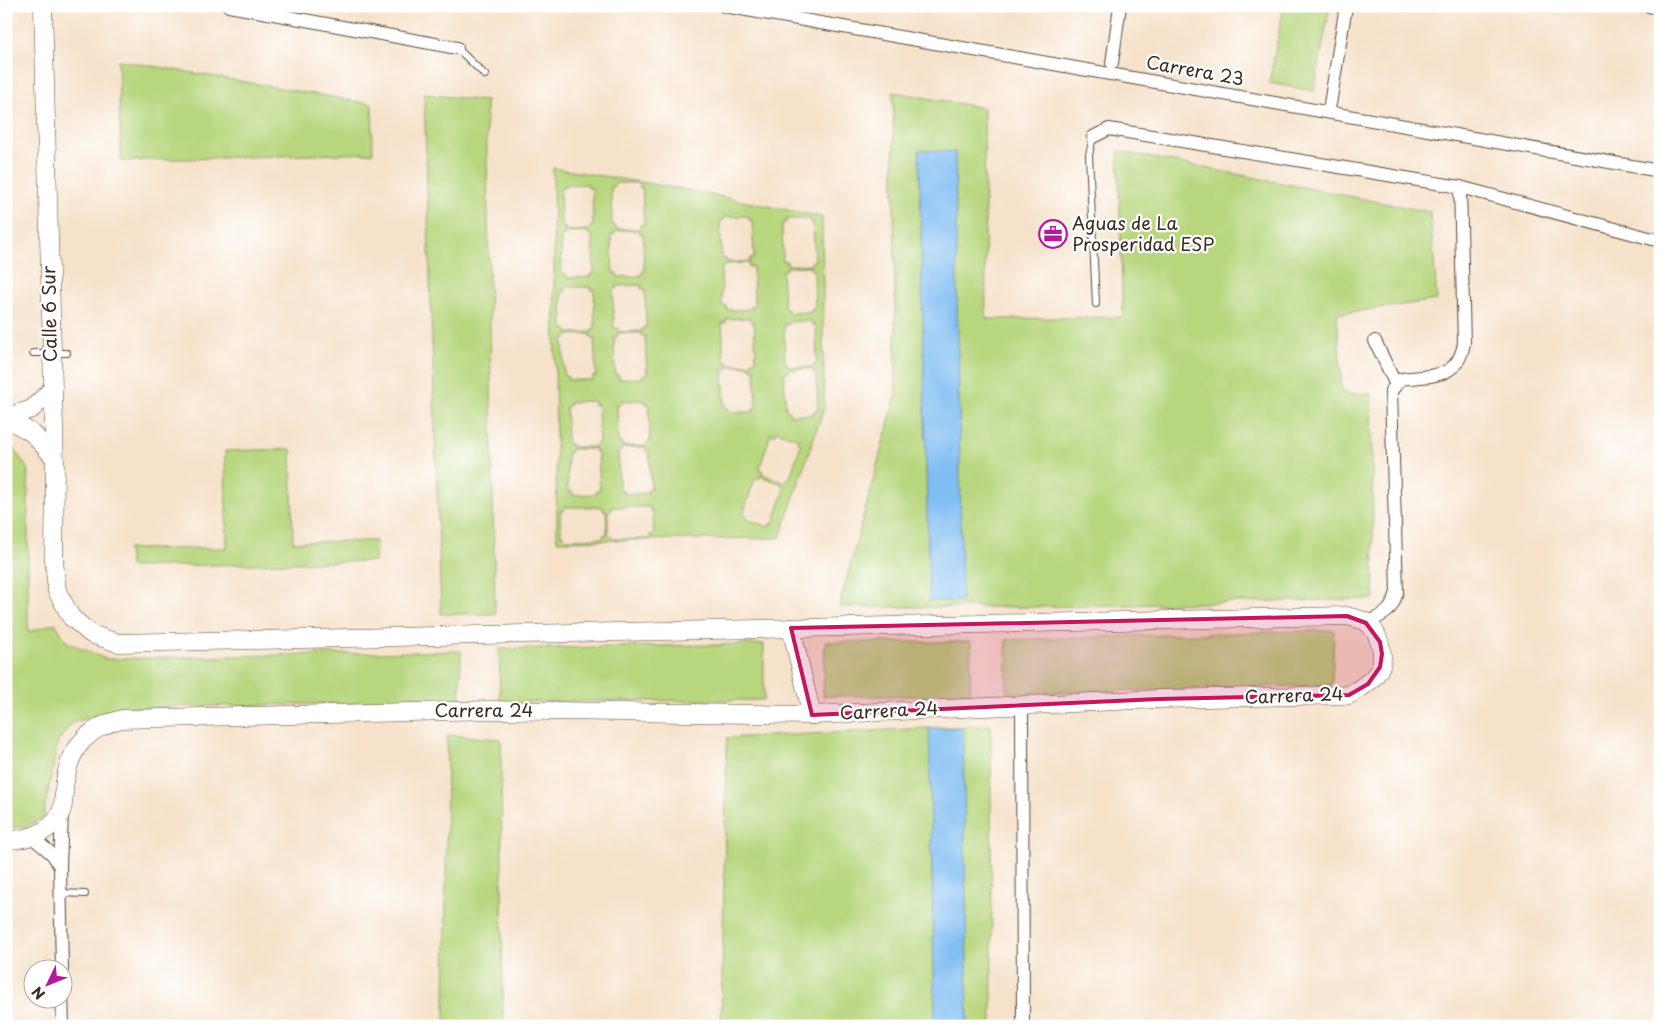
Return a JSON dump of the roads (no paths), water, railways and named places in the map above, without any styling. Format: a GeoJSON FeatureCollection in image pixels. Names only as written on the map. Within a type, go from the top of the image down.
{"type":"FeatureCollection","features":[{"type":"Feature","properties":{"kind":"street","name":"Calle 6 Sur"},"geometry":{"type":"LineString","coordinates":[[43,6],[59,353],[52,389],[57,591],[71,618],[91,634],[118,643],[791,628]]}},
{"type":"Feature","properties":{"kind":"street"},"geometry":{"type":"LineString","coordinates":[[229,6],[458,48]]}},
{"type":"Feature","properties":{"kind":"street","name":"Carrera 23"},"geometry":{"type":"LineString","coordinates":[[724,6],[1660,171]]}},
{"type":"Feature","properties":{"kind":"street"},"geometry":{"type":"LineString","coordinates":[[1112,63],[1120,6]]}},
{"type":"Feature","properties":{"kind":"street"},"geometry":{"type":"LineString","coordinates":[[1330,104],[1346,6]]}},
{"type":"Feature","properties":{"kind":"street"},"geometry":{"type":"LineString","coordinates":[[1649,6],[1660,8]]}},
{"type":"Feature","properties":{"kind":"street"},"geometry":{"type":"LineString","coordinates":[[1093,137],[1109,129],[1460,187],[1660,241]]}},
{"type":"Feature","properties":{"kind":"street"},"geometry":{"type":"LineString","coordinates":[[812,715],[791,628],[1347,616],[1366,623],[1385,614],[1392,608],[1397,592],[1390,401],[1395,383],[1401,379],[1444,374],[1457,364],[1462,355],[1464,343],[1460,187]]}},
{"type":"Feature","properties":{"kind":"street"},"geometry":{"type":"LineString","coordinates":[[1375,341],[1395,383]]}},
{"type":"Feature","properties":{"kind":"street"},"geometry":{"type":"LineString","coordinates":[[6,418],[32,409],[52,389]]}},
{"type":"Feature","properties":{"kind":"street"},"geometry":{"type":"LineString","coordinates":[[6,418],[32,432],[53,456]]}},
{"type":"Feature","properties":{"kind":"street","name":"Carrera 24"},"geometry":{"type":"LineString","coordinates":[[62,811],[70,757],[84,736],[105,723],[122,718],[491,710],[812,715],[1158,699],[1349,696],[1368,684],[1380,667],[1380,642],[1366,623]]}},
{"type":"Feature","properties":{"kind":"street"},"geometry":{"type":"LineString","coordinates":[[1022,705],[1023,1026]]}},
{"type":"Feature","properties":{"kind":"street"},"geometry":{"type":"LineString","coordinates":[[6,840],[32,837],[49,826],[62,811]]}},
{"type":"Feature","properties":{"kind":"street"},"geometry":{"type":"LineString","coordinates":[[62,811],[60,867],[62,960]]}},
{"type":"Feature","properties":{"kind":"street"},"geometry":{"type":"LineString","coordinates":[[32,837],[53,855],[60,867]]}},
{"type":"Feature","properties":{"kind":"street"},"geometry":{"type":"LineString","coordinates":[[63,1010],[63,1026]]}},
{"type":"Feature","properties":{"kind":"lane"},"geometry":{"type":"LineString","coordinates":[[458,48],[485,75]]}},
{"type":"Feature","properties":{"kind":"lane"},"geometry":{"type":"LineString","coordinates":[[1093,137],[1089,155],[1096,304]]}},
{"type":"Feature","properties":{"kind":"lane"},"geometry":{"type":"LineString","coordinates":[[33,353],[59,353]]}},
{"type":"Feature","properties":{"kind":"lane"},"geometry":{"type":"LineString","coordinates":[[61,893],[85,894]]}},
{"type":"Feature","properties":{"kind":"water"},"geometry":{"type":"Polygon","coordinates":[[[919,150],[955,152],[962,601],[929,601],[919,150]]]}},
{"type":"Feature","properties":{"kind":"water"},"geometry":{"type":"Polygon","coordinates":[[[929,728],[963,728],[968,1026],[935,1026],[929,728]]]}},
{"type":"Feature","properties":{"kind":"place","name":"Aguas de La Prosperidad ESP"},"geometry":{"type":"Point","coordinates":[1053,234]}}]}
